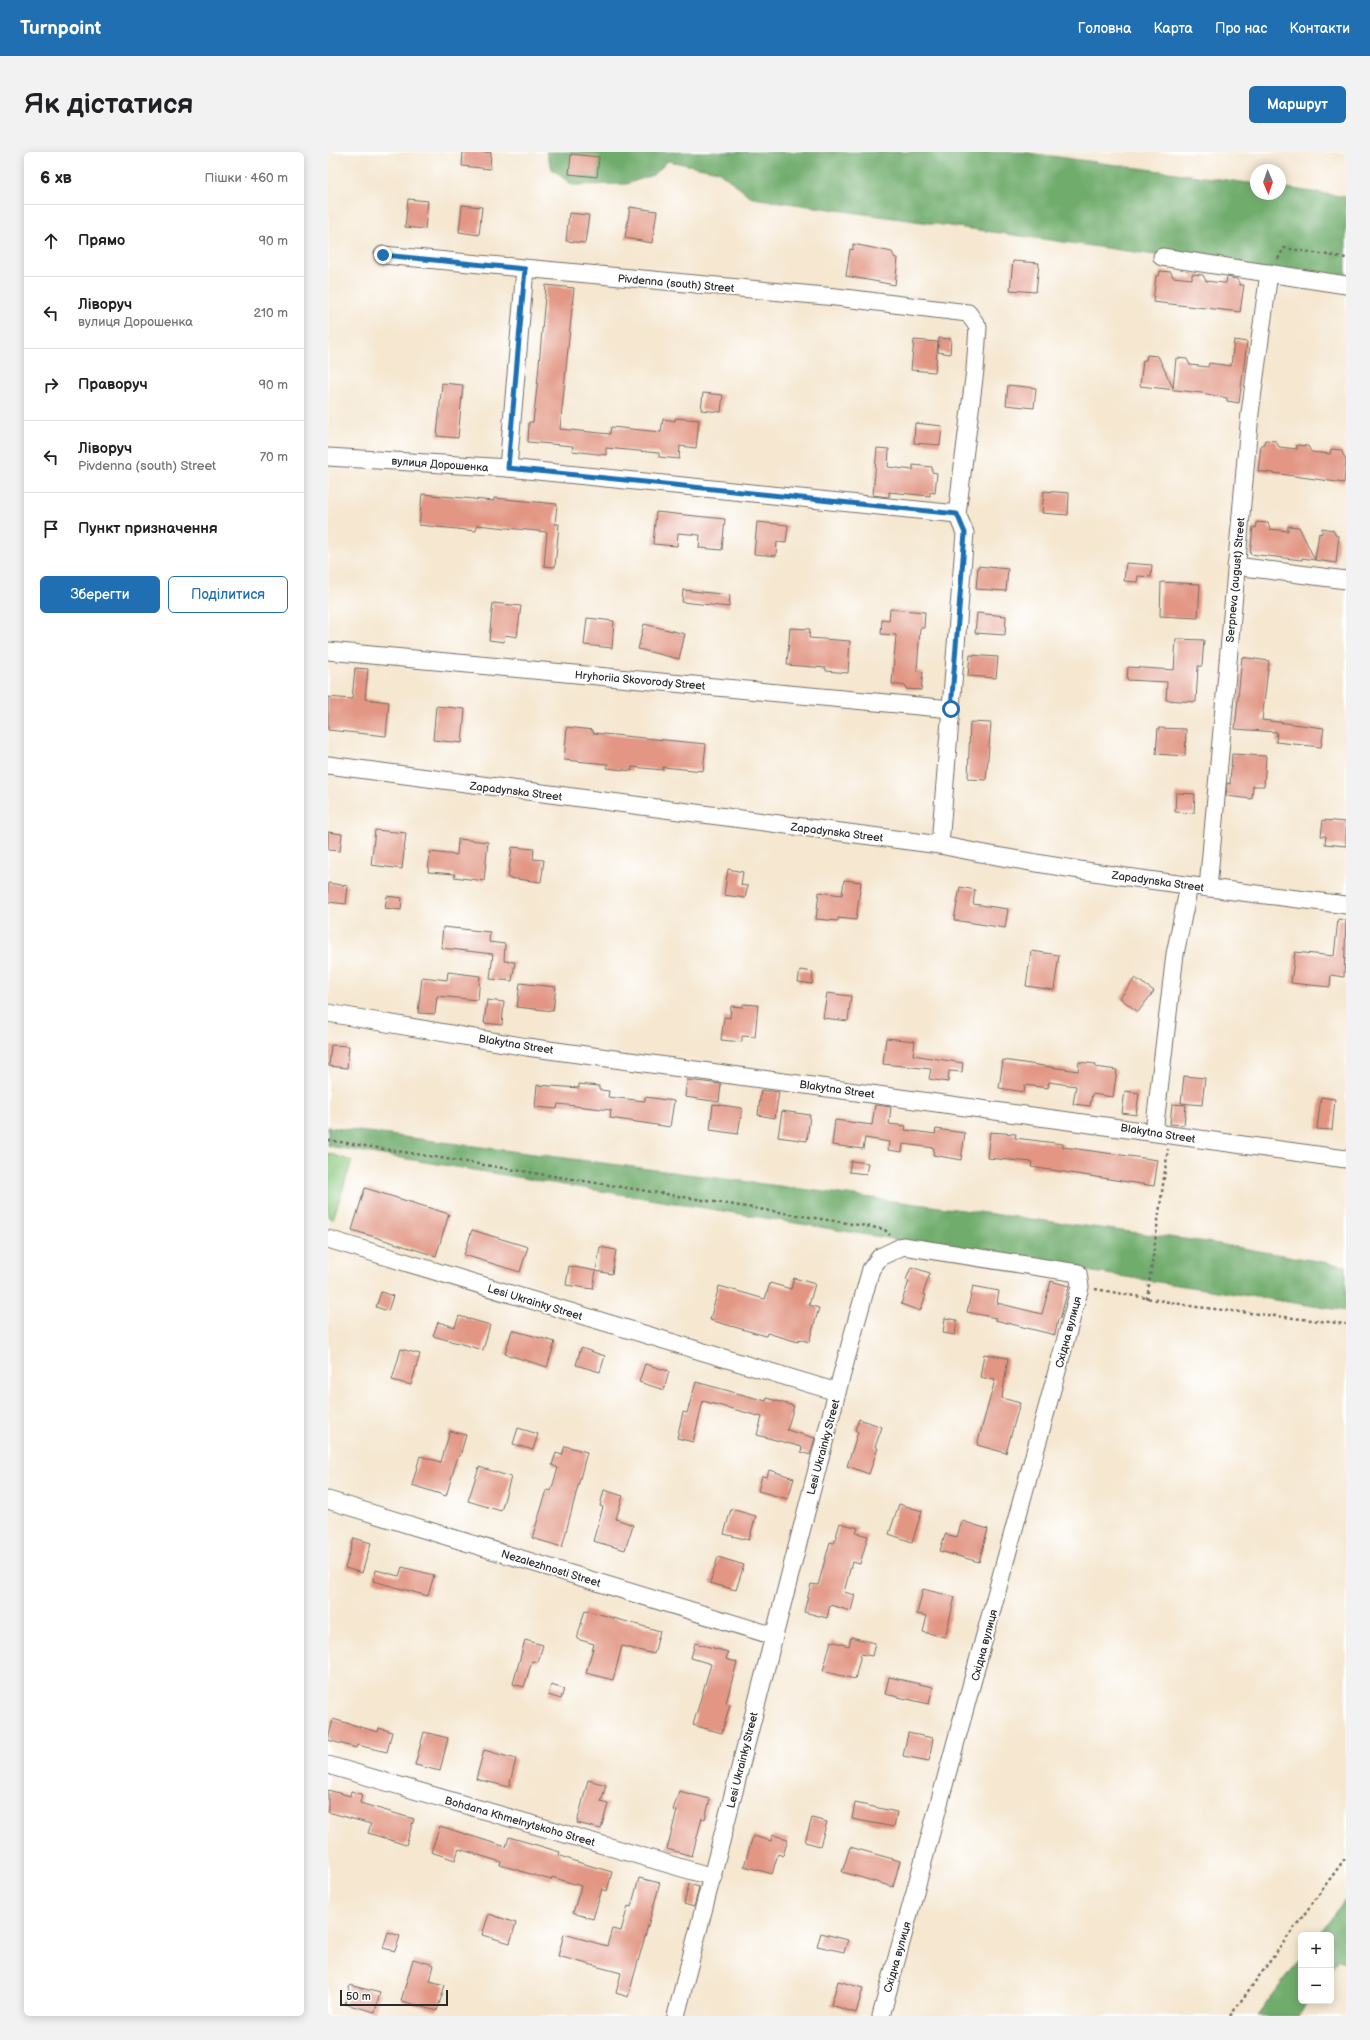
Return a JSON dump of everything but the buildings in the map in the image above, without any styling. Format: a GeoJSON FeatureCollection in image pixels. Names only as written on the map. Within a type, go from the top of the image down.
{"type":"FeatureCollection","features":[{"type":"Feature","properties":{"kind":"street","name":"Pivdenna (south) Street"},"geometry":{"type":"LineString","coordinates":[[383,255],[836,297],[968,313],[978,326],[975,370],[957,514]]}},
{"type":"Feature","properties":{"kind":"street"},"geometry":{"type":"LineString","coordinates":[[1162,257],[1346,285]]}},
{"type":"Feature","properties":{"kind":"street"},"geometry":{"type":"LineString","coordinates":[[508,468],[525,269]]}},
{"type":"Feature","properties":{"kind":"street","name":"Serpneva (august) Street"},"geometry":{"type":"LineString","coordinates":[[1208,888],[1250,413],[1269,273]]}},
{"type":"Feature","properties":{"kind":"street","name":"вулиця Дорошенка"},"geometry":{"type":"LineString","coordinates":[[328,456],[508,468],[957,514]]}},
{"type":"Feature","properties":{"kind":"street"},"geometry":{"type":"LineString","coordinates":[[940,846],[965,533],[957,514]]}},
{"type":"Feature","properties":{"kind":"street"},"geometry":{"type":"LineString","coordinates":[[1236,566],[1346,580]]}},
{"type":"Feature","properties":{"kind":"street","name":"Hryhoriia Skovorody Street"},"geometry":{"type":"LineString","coordinates":[[328,651],[951,709]]}},
{"type":"Feature","properties":{"kind":"street","name":"Zapadynska Street"},"geometry":{"type":"LineString","coordinates":[[328,765],[940,846],[1002,858],[1189,886],[1346,905]]}},
{"type":"Feature","properties":{"kind":"street"},"geometry":{"type":"LineString","coordinates":[[1162,1134],[1175,954],[1189,886]]}},
{"type":"Feature","properties":{"kind":"street","name":"Blakytna Street"},"geometry":{"type":"LineString","coordinates":[[328,1013],[527,1047],[1346,1159]]}},
{"type":"Feature","properties":{"kind":"street","name":"Lesi Ukrainky Street"},"geometry":{"type":"LineString","coordinates":[[328,1239],[837,1392],[676,2016]]}},
{"type":"Feature","properties":{"kind":"street"},"geometry":{"type":"LineString","coordinates":[[837,1392],[871,1269],[880,1257],[903,1246],[1079,1280]]}},
{"type":"Feature","properties":{"kind":"street","name":"Східна вулиця"},"geometry":{"type":"LineString","coordinates":[[881,2016],[961,1728],[1079,1280]]}},
{"type":"Feature","properties":{"kind":"street","name":"Nezalezhnosti Street"},"geometry":{"type":"LineString","coordinates":[[328,1500],[774,1636]]}},
{"type":"Feature","properties":{"kind":"street","name":"Bohdana Khmelnytskoho Street"},"geometry":{"type":"LineString","coordinates":[[328,1765],[713,1877]]}},
{"type":"Feature","properties":{"kind":"path"},"geometry":{"type":"LineString","coordinates":[[1269,273],[1284,248],[1346,258]]}},
{"type":"Feature","properties":{"kind":"path"},"geometry":{"type":"LineString","coordinates":[[1147,1299],[1162,1134]]}},
{"type":"Feature","properties":{"kind":"path"},"geometry":{"type":"LineString","coordinates":[[328,1140],[884,1229],[903,1246]]}},
{"type":"Feature","properties":{"kind":"path"},"geometry":{"type":"LineString","coordinates":[[1079,1280],[1147,1299],[1346,1324]]}},
{"type":"Feature","properties":{"kind":"path"},"geometry":{"type":"LineString","coordinates":[[1230,2016],[1346,1857]]}},
{"type":"Feature","properties":{"kind":"green space"},"geometry":{"type":"Polygon","coordinates":[[[546,152],[1022,152],[1250,183],[1250,200],[1286,200],[1286,188],[1346,197],[1346,282],[752,198],[718,171],[668,161],[653,175],[626,184],[572,185],[552,169],[546,152]]]}},
{"type":"Feature","properties":{"kind":"green space"},"geometry":{"type":"Polygon","coordinates":[[[328,1127],[1207,1242],[1346,1266],[1346,1311],[1074,1269],[328,1146],[328,1127]]]}},
{"type":"Feature","properties":{"kind":"green space"},"geometry":{"type":"Polygon","coordinates":[[[328,1153],[352,1161],[333,1219],[328,1217],[328,1153]]]}},
{"type":"Feature","properties":{"kind":"green space"},"geometry":{"type":"Polygon","coordinates":[[[1346,1898],[1346,1962],[1338,1960],[1334,1965],[1334,1932],[1320,1932],[1346,1898]]]}},
{"type":"Feature","properties":{"kind":"green space"},"geometry":{"type":"Polygon","coordinates":[[[1298,1961],[1298,2004],[1306,2004],[1298,2016],[1257,2016],[1298,1961]]]}},
{"type":"Feature","properties":{"kind":"route"},"geometry":{"type":"LineString","coordinates":[[383,255],[525,269],[508,468],[872,504],[957,514],[965,533],[951,709]]}}]}
